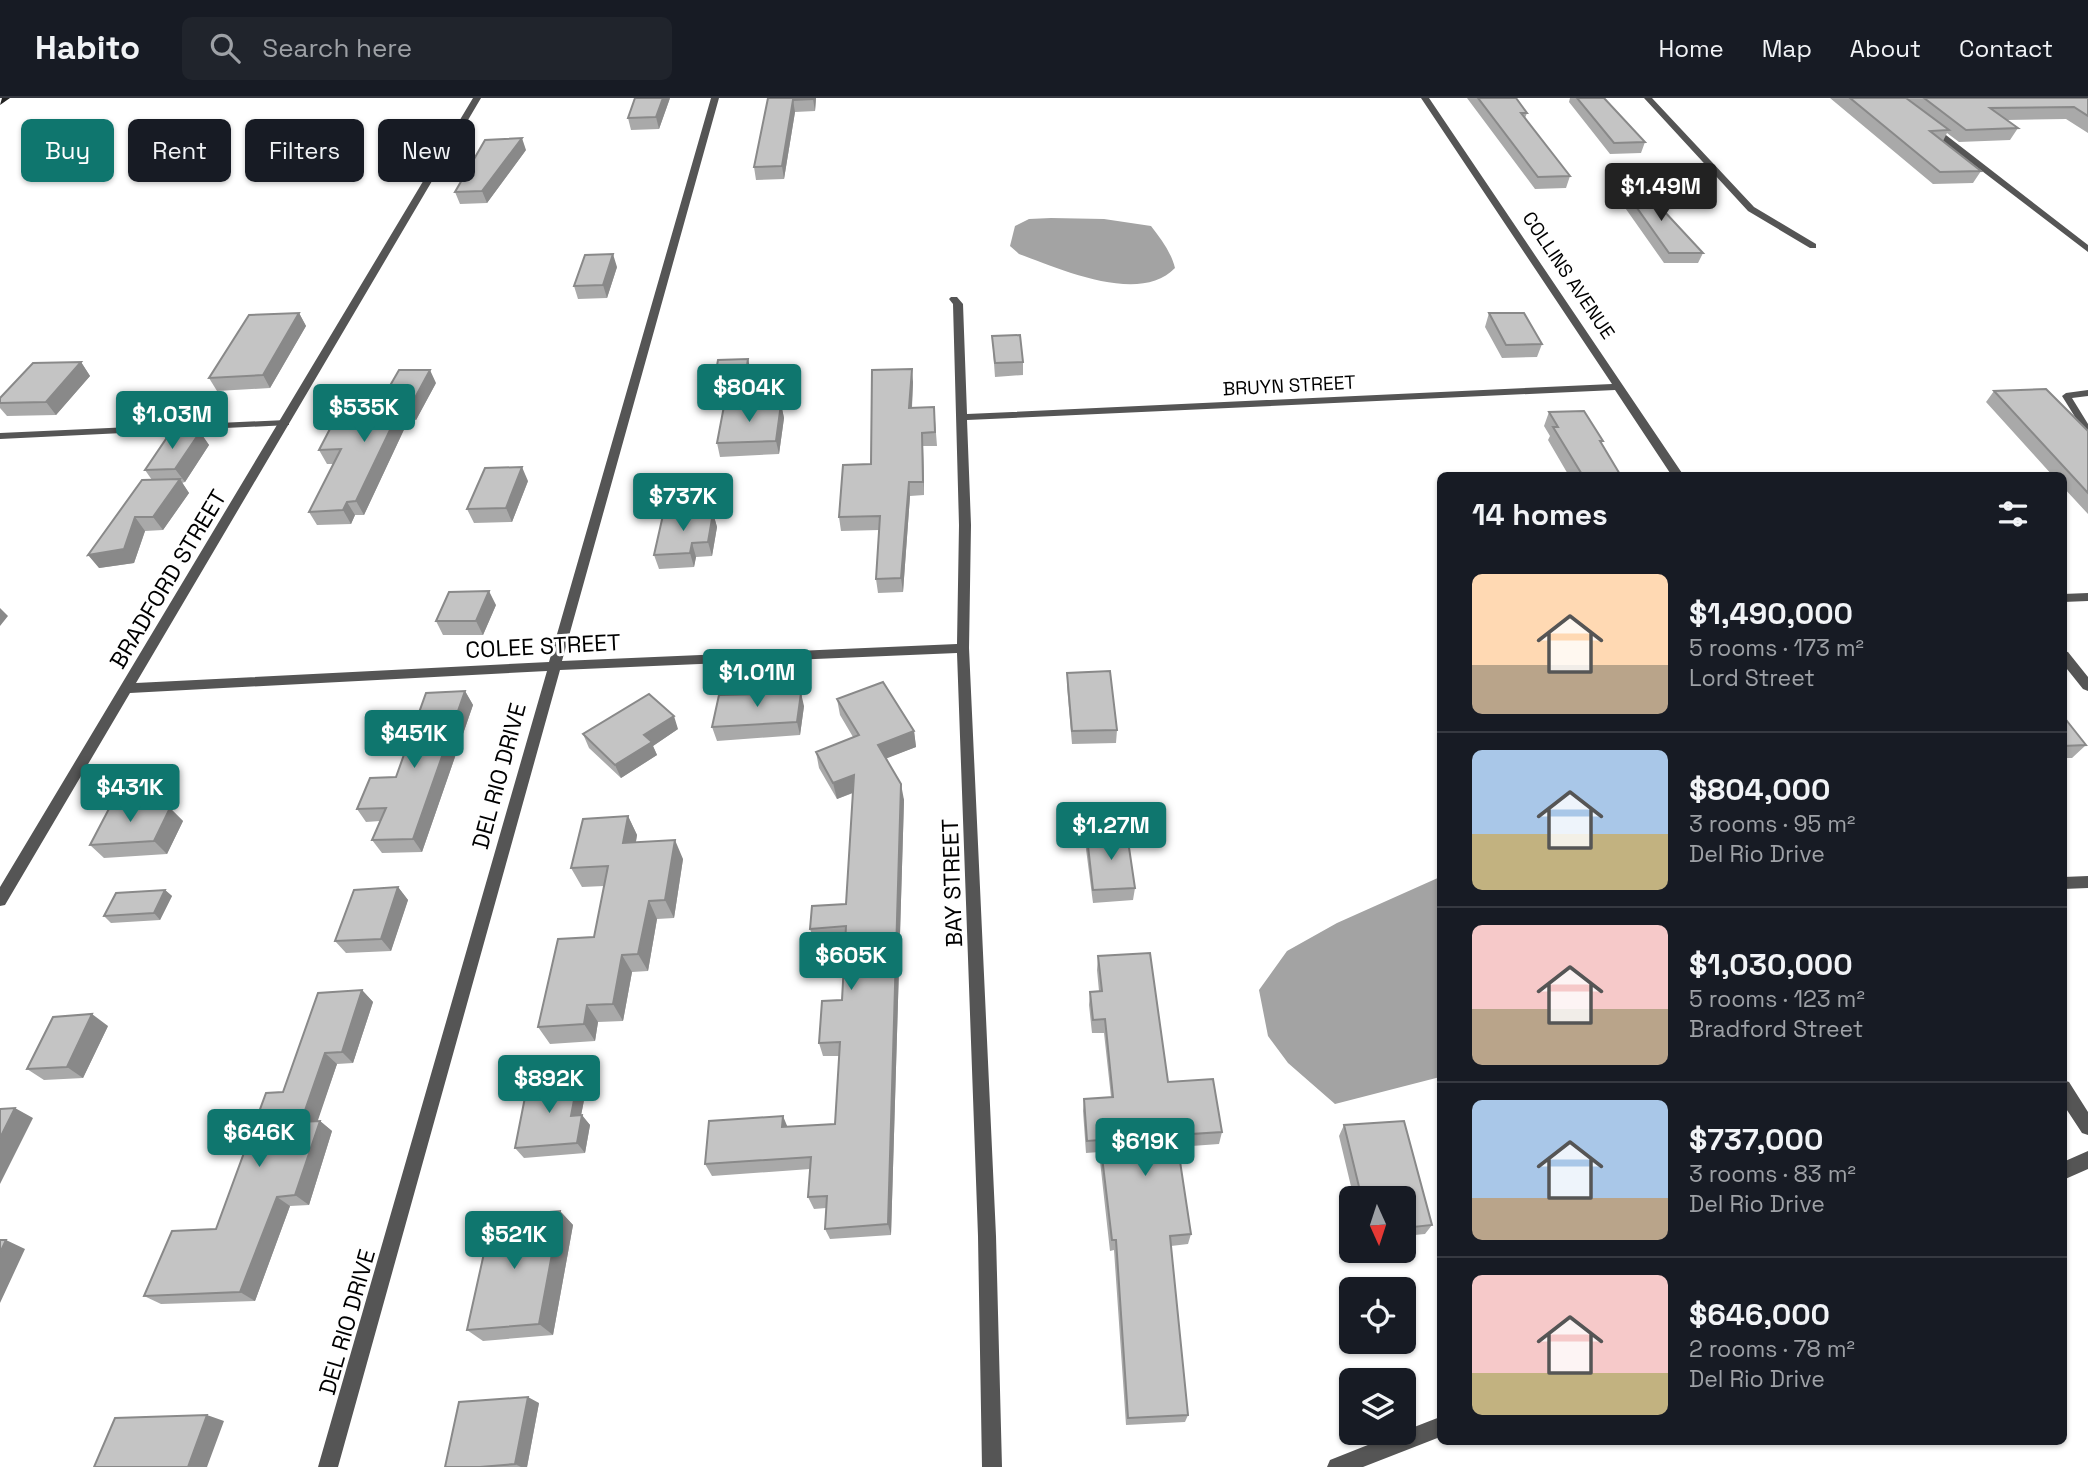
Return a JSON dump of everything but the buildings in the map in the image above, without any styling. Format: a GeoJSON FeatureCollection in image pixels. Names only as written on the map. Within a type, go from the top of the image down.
{"type":"FeatureCollection","features":[{"type":"Feature","properties":{"kind":"street"},"geometry":{"type":"LineString","coordinates":[[0,103],[6,98]]}},
{"type":"Feature","properties":{"kind":"street","name":"BRADFORD STREET"},"geometry":{"type":"LineString","coordinates":[[0,900],[477,98]]}},
{"type":"Feature","properties":{"kind":"street","name":"DEL RIO DRIVE"},"geometry":{"type":"LineString","coordinates":[[328,1467],[407,1196],[715,98]]}},
{"type":"Feature","properties":{"kind":"street","name":"COLLINS AVENUE"},"geometry":{"type":"LineString","coordinates":[[1425,98],[1675,472]]}},
{"type":"Feature","properties":{"kind":"street"},"geometry":{"type":"LineString","coordinates":[[1648,98],[1751,209],[1772,224],[1813,246]]}},
{"type":"Feature","properties":{"kind":"street"},"geometry":{"type":"LineString","coordinates":[[1925,123],[2088,249]]}},
{"type":"Feature","properties":{"kind":"street","name":"BAY STREET"},"geometry":{"type":"LineString","coordinates":[[954,299],[958,304],[965,525],[963,648],[987,1236],[992,1467]]}},
{"type":"Feature","properties":{"kind":"street","name":"BRUYN STREET"},"geometry":{"type":"LineString","coordinates":[[961,416],[1619,387]]}},
{"type":"Feature","properties":{"kind":"street"},"geometry":{"type":"LineString","coordinates":[[2067,598],[2088,597]]}},
{"type":"Feature","properties":{"kind":"street","name":"COLEE STREET"},"geometry":{"type":"LineString","coordinates":[[126,688],[963,648]]}},
{"type":"Feature","properties":{"kind":"street"},"geometry":{"type":"LineString","coordinates":[[2067,660],[2088,686]]}},
{"type":"Feature","properties":{"kind":"street"},"geometry":{"type":"LineString","coordinates":[[2067,883],[2088,882]]}},
{"type":"Feature","properties":{"kind":"street"},"geometry":{"type":"LineString","coordinates":[[2067,1094],[2088,1126]]}},
{"type":"Feature","properties":{"kind":"street"},"geometry":{"type":"LineString","coordinates":[[2067,1170],[2086,1164]]}},
{"type":"Feature","properties":{"kind":"street"},"geometry":{"type":"LineString","coordinates":[[1337,1467],[1437,1428]]}},
{"type":"Feature","properties":{"kind":"lane"},"geometry":{"type":"LineString","coordinates":[[2088,393],[2066,396],[2088,431]]}},
{"type":"Feature","properties":{"kind":"lane"},"geometry":{"type":"LineString","coordinates":[[0,436],[286,423]]}},
{"type":"Feature","properties":{"kind":"shaded area"},"geometry":{"type":"Polygon","coordinates":[[[1029,219],[1104,219],[1151,226],[1168,251],[1175,268],[1160,279],[1142,284],[1121,284],[1056,268],[1019,254],[1010,246],[1015,226],[1029,219]]]}},
{"type":"Feature","properties":{"kind":"shaded area"},"geometry":{"type":"Polygon","coordinates":[[[1437,878],[1437,1078],[1335,1104],[1288,1063],[1268,1036],[1259,990],[1287,951],[1337,923],[1437,878]]]}}]}
